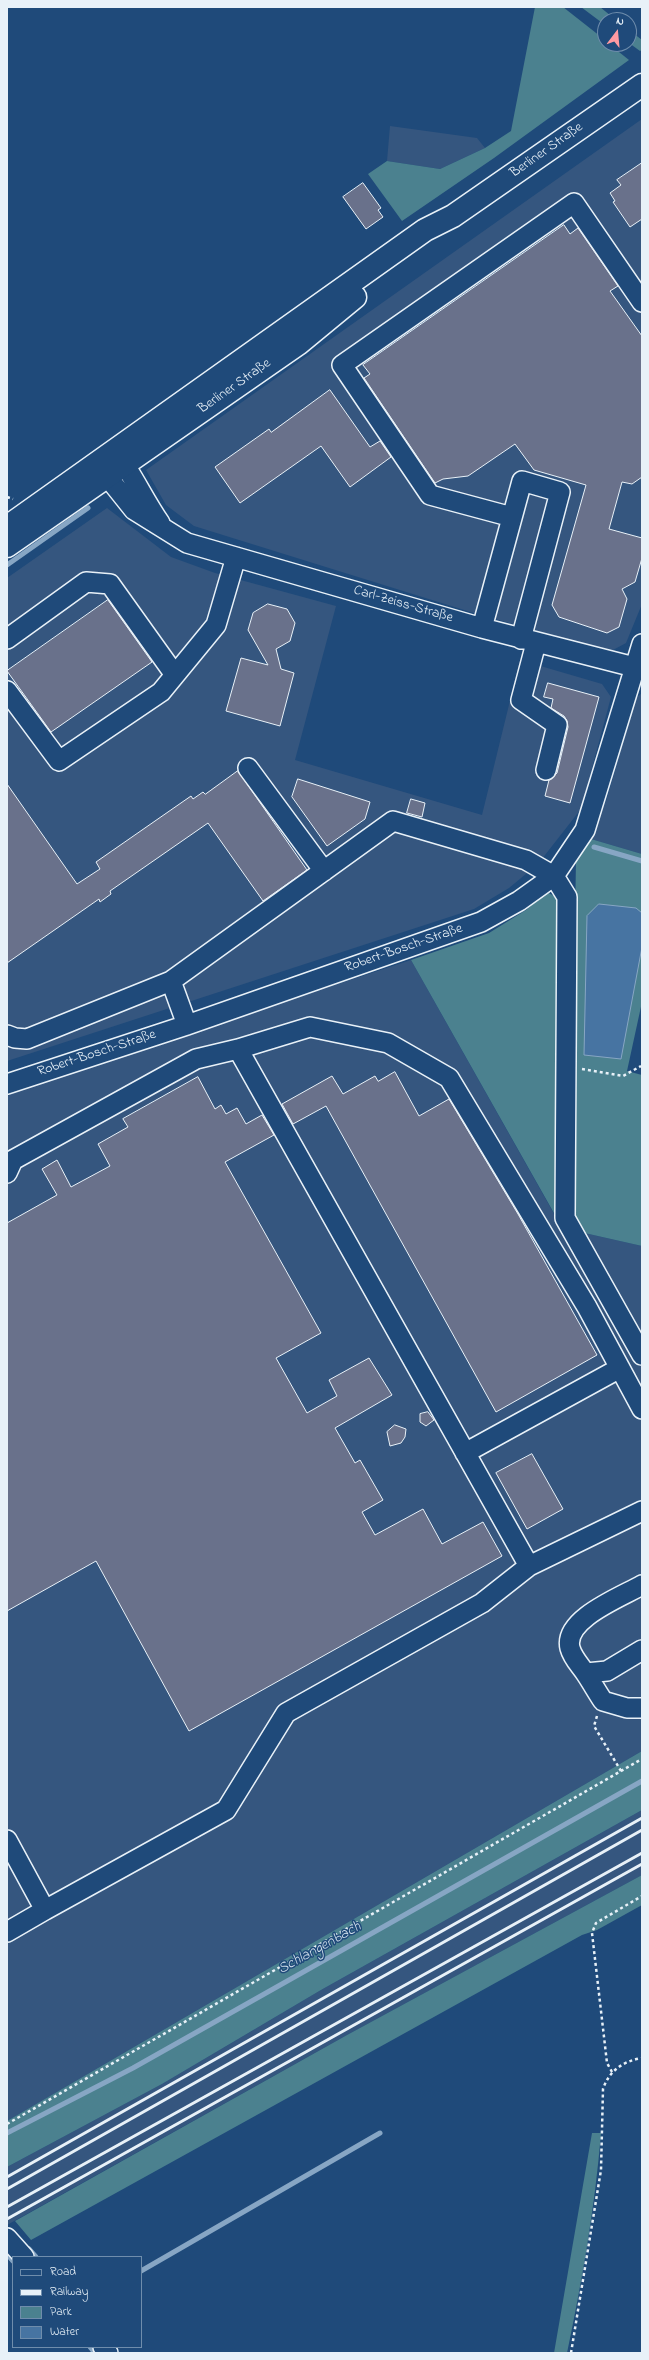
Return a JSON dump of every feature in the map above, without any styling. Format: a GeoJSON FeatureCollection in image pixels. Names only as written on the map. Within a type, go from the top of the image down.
{"type":"FeatureCollection","features":[{"type":"Feature","properties":{"kind":"main road","name":"Berliner Straße"},"geometry":{"type":"LineString","coordinates":[[7,546],[103,470],[425,230],[453,216],[642,85]]}},
{"type":"Feature","properties":{"kind":"main road","name":"Berliner Straße"},"geometry":{"type":"LineString","coordinates":[[7,527],[103,470]]}},
{"type":"Feature","properties":{"kind":"street"},"geometry":{"type":"LineString","coordinates":[[512,517],[430,495],[342,365],[574,203],[642,302]]}},
{"type":"Feature","properties":{"kind":"street","name":"Carl-Zeiss-Straße"},"geometry":{"type":"LineString","coordinates":[[120,458],[144,501],[167,532]]}},
{"type":"Feature","properties":{"kind":"street","name":"Carl-Zeiss-Straße"},"geometry":{"type":"LineString","coordinates":[[103,470],[134,510],[187,544],[529,641],[638,668]]}},
{"type":"Feature","properties":{"kind":"street"},"geometry":{"type":"LineString","coordinates":[[482,628],[522,481],[560,492],[529,641],[521,700],[557,725],[546,770]]}},
{"type":"Feature","properties":{"kind":"street"},"geometry":{"type":"LineString","coordinates":[[7,691],[59,761],[161,692],[216,625],[236,557]]}},
{"type":"Feature","properties":{"kind":"street"},"geometry":{"type":"LineString","coordinates":[[7,638],[86,582],[110,584],[175,675]]}},
{"type":"Feature","properties":{"kind":"street","name":"Robert-Bosch-Straße"},"geometry":{"type":"LineString","coordinates":[[7,1084],[187,1025],[480,922],[519,901],[554,876],[585,830],[638,668],[642,644]]}},
{"type":"Feature","properties":{"kind":"street"},"geometry":{"type":"LineString","coordinates":[[248,768],[324,871]]}},
{"type":"Feature","properties":{"kind":"street"},"geometry":{"type":"LineString","coordinates":[[7,1035],[15,1038],[27,1039],[171,981],[393,821],[526,860],[554,876],[567,897],[564,1218],[642,1355]]}},
{"type":"Feature","properties":{"kind":"street"},"geometry":{"type":"LineString","coordinates":[[171,981],[187,1025]]}},
{"type":"Feature","properties":{"kind":"street"},"geometry":{"type":"LineString","coordinates":[[7,1173],[13,1160],[196,1059],[238,1049],[310,1027],[388,1043],[449,1078],[587,1307],[642,1409]]}},
{"type":"Feature","properties":{"kind":"street"},"geometry":{"type":"LineString","coordinates":[[238,1049],[530,1566]]}},
{"type":"Feature","properties":{"kind":"street"},"geometry":{"type":"LineString","coordinates":[[465,1453],[620,1368]]}},
{"type":"Feature","properties":{"kind":"street"},"geometry":{"type":"LineString","coordinates":[[7,1932],[226,1810],[286,1712],[482,1603],[530,1566],[642,1510]]}},
{"type":"Feature","properties":{"kind":"street"},"geometry":{"type":"LineString","coordinates":[[642,1585],[582,1619],[572,1630],[569,1640],[570,1649],[578,1665],[586,1673],[602,1701],[627,1708],[642,1708]]}},
{"type":"Feature","properties":{"kind":"street"},"geometry":{"type":"LineString","coordinates":[[586,1673],[607,1671],[642,1650]]}},
{"type":"Feature","properties":{"kind":"street"},"geometry":{"type":"LineString","coordinates":[[7,1840],[45,1910]]}},
{"type":"Feature","properties":{"kind":"street"},"geometry":{"type":"LineString","coordinates":[[7,2238],[23,2256]]}},
{"type":"Feature","properties":{"kind":"path"},"geometry":{"type":"LineString","coordinates":[[566,1066],[623,1076],[641,1066]]}},
{"type":"Feature","properties":{"kind":"path"},"geometry":{"type":"LineString","coordinates":[[602,1701],[594,1726],[621,1771]]}},
{"type":"Feature","properties":{"kind":"path"},"geometry":{"type":"LineString","coordinates":[[7,2124],[642,1759]]}},
{"type":"Feature","properties":{"kind":"path"},"geometry":{"type":"LineString","coordinates":[[612,2072],[607,2063],[592,1933],[596,1923],[642,1896]]}},
{"type":"Feature","properties":{"kind":"path"},"geometry":{"type":"LineString","coordinates":[[571,2353],[601,2170],[603,2089],[607,2078],[619,2066],[642,2058]]}},
{"type":"Feature","properties":{"kind":"shaded area"},"geometry":{"type":"Polygon","coordinates":[[[642,119],[642,604],[626,643],[613,650],[592,646],[477,614],[194,526],[166,505],[146,470],[642,119]]]}},
{"type":"Feature","properties":{"kind":"shaded area"},"geometry":{"type":"Polygon","coordinates":[[[390,126],[477,138],[485,148],[440,169],[387,161],[390,126]]]}},
{"type":"Feature","properties":{"kind":"shaded area"},"geometry":{"type":"Polygon","coordinates":[[[107,508],[171,557],[215,573],[336,606],[295,760],[482,815],[520,660],[602,684],[611,697],[581,809],[538,864],[509,888],[474,909],[7,1061],[7,578],[107,508]]]}},
{"type":"Feature","properties":{"kind":"shaded area"},"geometry":{"type":"Polygon","coordinates":[[[642,693],[642,854],[591,839],[607,798],[636,698],[642,693]]]}},
{"type":"Feature","properties":{"kind":"shaded area"},"geometry":{"type":"Polygon","coordinates":[[[411,960],[562,1228],[642,1246],[642,1751],[7,2121],[7,1096],[45,1080],[411,960]]]}},
{"type":"Feature","properties":{"kind":"shaded area"},"geometry":{"type":"Polygon","coordinates":[[[642,1810],[642,1875],[347,2035],[7,2225],[7,2167],[162,2084],[321,1990],[642,1810]]]}},
{"type":"Feature","properties":{"kind":"green space"},"geometry":{"type":"Polygon","coordinates":[[[535,7],[563,7],[597,34],[597,52],[619,52],[629,60],[494,158],[402,221],[368,174],[387,161],[440,169],[485,148],[511,131],[535,7]]]}},
{"type":"Feature","properties":{"kind":"green space"},"geometry":{"type":"Polygon","coordinates":[[[581,7],[600,7],[606,12],[597,12],[597,19],[581,7]]]}},
{"type":"Feature","properties":{"kind":"green space"},"geometry":{"type":"Polygon","coordinates":[[[637,36],[642,40],[642,50],[640,51],[637,49],[637,36]]]}},
{"type":"Feature","properties":{"kind":"green space"},"geometry":{"type":"Polygon","coordinates":[[[591,839],[642,854],[642,1002],[627,1071],[642,1075],[642,1246],[580,1232],[570,1215],[576,860],[591,839]]]}},
{"type":"Feature","properties":{"kind":"green space"},"geometry":{"type":"Polygon","coordinates":[[[547,892],[561,900],[559,1222],[411,960],[489,933],[526,910],[547,892]]]}},
{"type":"Feature","properties":{"kind":"green space"},"geometry":{"type":"Polygon","coordinates":[[[642,1751],[642,1810],[321,1990],[162,2084],[7,2167],[7,2121],[642,1751]]]}},
{"type":"Feature","properties":{"kind":"green space"},"geometry":{"type":"Polygon","coordinates":[[[642,1875],[642,1905],[597,1930],[582,1935],[31,2240],[15,2221],[347,2035],[642,1875]]]}},
{"type":"Feature","properties":{"kind":"green space"},"geometry":{"type":"Polygon","coordinates":[[[592,2133],[601,2133],[592,2216],[583,2271],[567,2353],[554,2353],[592,2133]]]}},
{"type":"Feature","properties":{"kind":"water"},"geometry":{"type":"Polygon","coordinates":[[[599,904],[636,908],[642,913],[642,947],[621,1059],[584,1055],[587,916],[599,904]]]}},
{"type":"Feature","properties":{"kind":"building"},"geometry":{"type":"Polygon","coordinates":[[[642,163],[642,219],[630,227],[613,202],[615,201],[610,193],[621,185],[617,180],[642,163]]]}},
{"type":"Feature","properties":{"kind":"building"},"geometry":{"type":"Polygon","coordinates":[[[363,183],[381,208],[378,210],[383,217],[366,229],[343,197],[363,183]]]}},
{"type":"Feature","properties":{"kind":"building"},"geometry":{"type":"Polygon","coordinates":[[[564,225],[570,234],[578,228],[618,286],[610,291],[642,336],[642,477],[632,484],[622,482],[609,529],[642,538],[642,558],[635,582],[622,589],[627,599],[619,627],[607,633],[559,617],[552,605],[586,485],[534,470],[515,444],[468,476],[443,479],[435,483],[364,378],[370,374],[363,365],[564,225]]]}},
{"type":"Feature","properties":{"kind":"building"},"geometry":{"type":"Polygon","coordinates":[[[330,390],[370,447],[380,441],[391,457],[350,487],[321,446],[240,503],[215,467],[269,429],[271,432],[330,390]]]}},
{"type":"Feature","properties":{"kind":"building"},"geometry":{"type":"Polygon","coordinates":[[[108,600],[152,662],[51,732],[7,671],[108,600]]]}},
{"type":"Feature","properties":{"kind":"building"},"geometry":{"type":"Polygon","coordinates":[[[268,604],[287,609],[295,623],[290,641],[276,649],[281,669],[294,673],[280,726],[226,711],[241,658],[268,665],[248,630],[253,613],[268,604]]]}},
{"type":"Feature","properties":{"kind":"building"},"geometry":{"type":"Polygon","coordinates":[[[548,683],[599,697],[570,803],[545,796],[549,780],[557,773],[568,727],[564,716],[551,708],[553,699],[544,697],[548,683]]]}},
{"type":"Feature","properties":{"kind":"building"},"geometry":{"type":"Polygon","coordinates":[[[238,771],[307,870],[263,901],[208,823],[110,891],[111,894],[100,902],[99,899],[7,963],[7,784],[77,884],[100,869],[96,862],[191,796],[193,799],[203,792],[205,794],[238,771]]]}},
{"type":"Feature","properties":{"kind":"building"},"geometry":{"type":"Polygon","coordinates":[[[298,779],[370,802],[365,819],[327,846],[292,797],[298,779]]]}},
{"type":"Feature","properties":{"kind":"building"},"geometry":{"type":"Polygon","coordinates":[[[411,799],[425,803],[422,817],[407,813],[411,799]]]}},
{"type":"Feature","properties":{"kind":"building"},"geometry":{"type":"Polygon","coordinates":[[[395,1072],[419,1116],[449,1099],[518,1214],[597,1355],[496,1412],[326,1106],[293,1124],[282,1104],[332,1076],[343,1094],[375,1076],[378,1081],[395,1072]]]}},
{"type":"Feature","properties":{"kind":"building"},"geometry":{"type":"Polygon","coordinates":[[[198,1077],[215,1109],[221,1105],[226,1114],[237,1108],[246,1124],[262,1115],[274,1135],[225,1162],[321,1333],[276,1358],[307,1413],[337,1396],[329,1380],[369,1358],[392,1395],[335,1428],[355,1463],[360,1460],[383,1500],[362,1512],[375,1535],[423,1509],[442,1544],[483,1522],[502,1556],[189,1731],[96,1561],[7,1611],[7,1223],[57,1195],[42,1169],[57,1160],[71,1187],[110,1166],[98,1144],[128,1127],[123,1119],[198,1077]]]}},
{"type":"Feature","properties":{"kind":"building"},"geometry":{"type":"Polygon","coordinates":[[[428,1412],[434,1420],[426,1426],[420,1422],[420,1414],[428,1412]]]}},
{"type":"Feature","properties":{"kind":"building"},"geometry":{"type":"Polygon","coordinates":[[[395,1425],[406,1429],[405,1437],[401,1443],[390,1446],[387,1432],[395,1425]]]}},
{"type":"Feature","properties":{"kind":"building"},"geometry":{"type":"Polygon","coordinates":[[[532,1454],[563,1509],[527,1529],[496,1473],[532,1454]]]}},
{"type":"Feature","properties":{"kind":"waterway"},"geometry":{"type":"LineString","coordinates":[[7,565],[88,508]]}},
{"type":"Feature","properties":{"kind":"waterway","name":"Schlangenbach"},"geometry":{"type":"LineString","coordinates":[[594,847],[642,861]]}},
{"type":"Feature","properties":{"kind":"waterway","name":"Schlangenbach"},"geometry":{"type":"LineString","coordinates":[[7,2133],[133,2068],[642,1781]]}},
{"type":"Feature","properties":{"kind":"waterway"},"geometry":{"type":"LineString","coordinates":[[142,2270],[380,2133]]}},
{"type":"Feature","properties":{"kind":"waterway"},"geometry":{"type":"LineString","coordinates":[[29,2249],[35,2256]]}},
{"type":"Feature","properties":{"kind":"waterway"},"geometry":{"type":"LineString","coordinates":[[7,2254],[12,2260]]}},
{"type":"Feature","properties":{"kind":"waterway"},"geometry":{"type":"LineString","coordinates":[[91,2348],[95,2353]]}},
{"type":"Feature","properties":{"kind":"railway"},"geometry":{"type":"LineString","coordinates":[[7,2177],[642,1818]]}},
{"type":"Feature","properties":{"kind":"railway"},"geometry":{"type":"LineString","coordinates":[[7,2189],[642,1830]]}},
{"type":"Feature","properties":{"kind":"railway"},"geometry":{"type":"LineString","coordinates":[[7,2207],[642,1853]]}},
{"type":"Feature","properties":{"kind":"railway"},"geometry":{"type":"LineString","coordinates":[[7,2219],[642,1864]]}}]}
